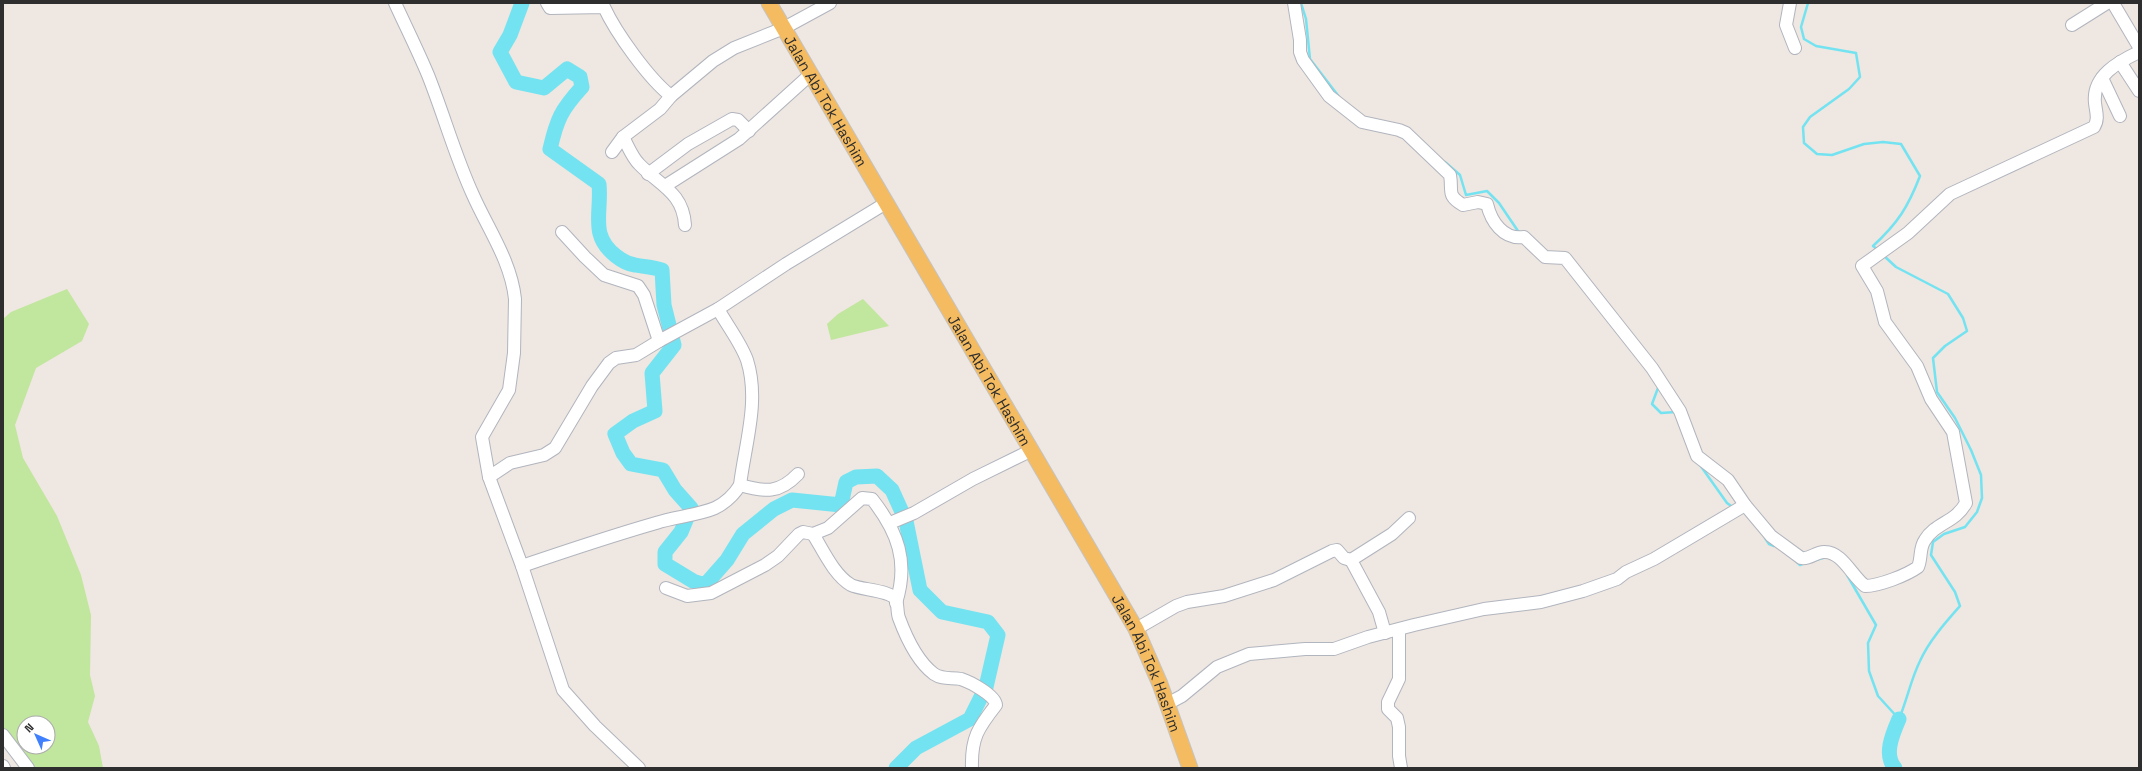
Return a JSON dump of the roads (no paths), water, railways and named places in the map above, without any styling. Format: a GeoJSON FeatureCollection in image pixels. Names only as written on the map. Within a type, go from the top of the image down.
{"type":"FeatureCollection","features":[{"type":"Feature","properties":{"kind":"main road","name":"Jalan Abi Tok Hashim"},"geometry":{"type":"LineString","coordinates":[[769,3],[1030,451],[1136,629],[1167,704],[1190,768]]}},
{"type":"Feature","properties":{"kind":"street"},"geometry":{"type":"LineString","coordinates":[[396,3],[428,75],[450,139],[472,195],[504,258],[514,287],[515,299],[511,383],[505,400],[487,426],[482,437],[488,477],[522,566],[564,690],[595,726],[639,768]]}},
{"type":"Feature","properties":{"kind":"street"},"geometry":{"type":"LineString","coordinates":[[547,3],[550,8],[603,5],[640,60],[658,83],[671,96]]}},
{"type":"Feature","properties":{"kind":"street"},"geometry":{"type":"LineString","coordinates":[[612,152],[623,137],[660,109],[671,96],[726,53],[784,28],[830,3]]}},
{"type":"Feature","properties":{"kind":"street"},"geometry":{"type":"LineString","coordinates":[[1294,3],[1300,40],[1300,52],[1303,60],[1329,96],[1362,122],[1399,130],[1406,133],[1450,175],[1452,197],[1463,205],[1478,202],[1487,204],[1488,210],[1503,233],[1521,237],[1544,257],[1564,258],[1652,368],[1680,411],[1697,456],[1728,480],[1739,508],[1771,536],[1801,558],[1805,559],[1819,552],[1827,552],[1844,562],[1865,586],[1871,586],[1912,571],[1918,567],[1924,541],[1929,533],[1959,514],[1966,503],[1952,432],[1931,399],[1918,366],[1885,322],[1877,291],[1862,266],[1908,233],[1950,194],[2094,127],[2097,116],[2094,102],[2095,94],[2102,78],[2108,69],[2139,52]]}},
{"type":"Feature","properties":{"kind":"street"},"geometry":{"type":"LineString","coordinates":[[1790,3],[1786,25],[1795,48]]}},
{"type":"Feature","properties":{"kind":"street"},"geometry":{"type":"LineString","coordinates":[[2072,25],[2107,3]]}},
{"type":"Feature","properties":{"kind":"street"},"geometry":{"type":"LineString","coordinates":[[2112,3],[2139,47]]}},
{"type":"Feature","properties":{"kind":"street"},"geometry":{"type":"LineString","coordinates":[[2120,62],[2139,91]]}},
{"type":"Feature","properties":{"kind":"street"},"geometry":{"type":"LineString","coordinates":[[665,186],[749,131],[811,74]]}},
{"type":"Feature","properties":{"kind":"street"},"geometry":{"type":"LineString","coordinates":[[2102,78],[2120,116]]}},
{"type":"Feature","properties":{"kind":"street"},"geometry":{"type":"LineString","coordinates":[[648,174],[688,144],[732,119],[738,120],[749,131]]}},
{"type":"Feature","properties":{"kind":"street"},"geometry":{"type":"LineString","coordinates":[[623,137],[637,162],[648,174],[665,186],[676,197],[682,208],[685,225]]}},
{"type":"Feature","properties":{"kind":"street"},"geometry":{"type":"LineString","coordinates":[[488,477],[510,463],[550,452],[559,442],[572,418],[609,363],[616,358],[636,354],[718,310],[786,264],[886,203]]}},
{"type":"Feature","properties":{"kind":"street"},"geometry":{"type":"LineString","coordinates":[[562,232],[589,262],[604,275],[638,286],[644,295],[663,339]]}},
{"type":"Feature","properties":{"kind":"street"},"geometry":{"type":"LineString","coordinates":[[522,566],[584,544],[681,515],[709,510],[723,503],[740,485],[749,436],[753,386],[746,359],[718,310]]}},
{"type":"Feature","properties":{"kind":"street"},"geometry":{"type":"LineString","coordinates":[[890,523],[914,513],[973,479],[1030,451]]}},
{"type":"Feature","properties":{"kind":"street"},"geometry":{"type":"LineString","coordinates":[[740,485],[756,489],[773,490],[784,486],[798,474]]}},
{"type":"Feature","properties":{"kind":"street"},"geometry":{"type":"LineString","coordinates":[[666,588],[687,596],[711,593],[765,565],[778,556],[799,534],[803,532],[813,534],[828,528],[862,498],[872,499],[890,523],[901,561],[901,587],[896,603]]}},
{"type":"Feature","properties":{"kind":"street"},"geometry":{"type":"LineString","coordinates":[[1167,704],[1182,696],[1217,667],[1249,654],[1277,651],[1334,650],[1385,633],[1484,609],[1541,602],[1583,591],[1617,579],[1626,572],[1654,559],[1739,508]]}},
{"type":"Feature","properties":{"kind":"street"},"geometry":{"type":"LineString","coordinates":[[1351,560],[1388,538],[1409,518]]}},
{"type":"Feature","properties":{"kind":"street"},"geometry":{"type":"LineString","coordinates":[[813,534],[825,554],[845,581],[859,589],[876,591],[892,596],[896,603],[899,617],[904,629],[924,666],[940,677],[961,679],[976,686],[994,699],[996,705],[986,718],[973,740],[972,768]]}},
{"type":"Feature","properties":{"kind":"street"},"geometry":{"type":"LineString","coordinates":[[1136,629],[1182,604],[1224,596],[1274,580],[1332,551],[1337,550],[1344,558],[1351,560],[1379,612],[1385,633]]}},
{"type":"Feature","properties":{"kind":"street"},"geometry":{"type":"LineString","coordinates":[[1399,630],[1399,679],[1388,702],[1388,709],[1397,718],[1399,727],[1399,756],[1401,768]]}},
{"type":"Feature","properties":{"kind":"street"},"geometry":{"type":"LineString","coordinates":[[3,735],[28,768]]}},
{"type":"Feature","properties":{"kind":"waterway"},"geometry":{"type":"LineString","coordinates":[[522,3],[510,35],[500,52],[516,82],[544,88],[567,69],[580,77],[582,87],[564,109],[555,130],[550,149],[599,184],[598,223],[602,240],[608,248],[627,263],[662,270],[664,305],[674,345],[652,373],[655,411],[633,421],[615,434],[623,453],[631,464],[663,470],[675,490],[691,508],[681,532],[665,552],[665,564],[693,581],[705,585],[727,560],[743,534],[774,509],[792,500],[841,505],[846,482],[856,477],[877,476],[892,490],[902,512]]}},
{"type":"Feature","properties":{"kind":"waterway"},"geometry":{"type":"LineString","coordinates":[[1301,3],[1306,19],[1310,59],[1340,98]]}},
{"type":"Feature","properties":{"kind":"waterway"},"geometry":{"type":"LineString","coordinates":[[1808,3],[1801,27],[1804,39],[1816,46],[1856,53],[1860,77],[1849,89],[1810,117],[1803,127],[1804,143],[1817,154],[1832,155],[1864,144],[1883,142],[1901,144],[1920,176],[1911,197],[1896,222],[1873,246],[1878,250]]}},
{"type":"Feature","properties":{"kind":"waterway"},"geometry":{"type":"LineString","coordinates":[[1445,162],[1460,175],[1466,195],[1487,191],[1499,203],[1520,234]]}},
{"type":"Feature","properties":{"kind":"waterway"},"geometry":{"type":"LineString","coordinates":[[1847,575],[1876,625],[1868,643],[1869,671],[1878,696],[1899,719],[1914,675],[1928,646],[1960,606],[1955,592],[1931,555],[1933,542],[1944,534],[1965,527],[1977,512],[1982,498],[1981,475],[1971,450],[1955,418],[1937,392],[1933,358],[1945,346],[1967,331],[1963,318],[1948,294],[1896,267],[1883,255]]}},
{"type":"Feature","properties":{"kind":"waterway"},"geometry":{"type":"LineString","coordinates":[[1658,388],[1652,404],[1661,413],[1676,412]]}},
{"type":"Feature","properties":{"kind":"waterway"},"geometry":{"type":"LineString","coordinates":[[1700,465],[1727,503],[1734,508]]}},
{"type":"Feature","properties":{"kind":"waterway"},"geometry":{"type":"LineString","coordinates":[[896,768],[916,748],[970,719],[986,687],[998,635],[988,622],[942,612],[920,590],[906,521]]}},
{"type":"Feature","properties":{"kind":"waterway"},"geometry":{"type":"LineString","coordinates":[[1765,538],[1769,544],[1774,546]]}},
{"type":"Feature","properties":{"kind":"waterway"},"geometry":{"type":"LineString","coordinates":[[1816,560],[1826,557]]}},
{"type":"Feature","properties":{"kind":"waterway"},"geometry":{"type":"LineString","coordinates":[[1796,561],[1800,565],[1805,563]]}},
{"type":"Feature","properties":{"kind":"waterway"},"geometry":{"type":"LineString","coordinates":[[1895,768],[1891,763],[1889,750],[1899,719]]}}]}
